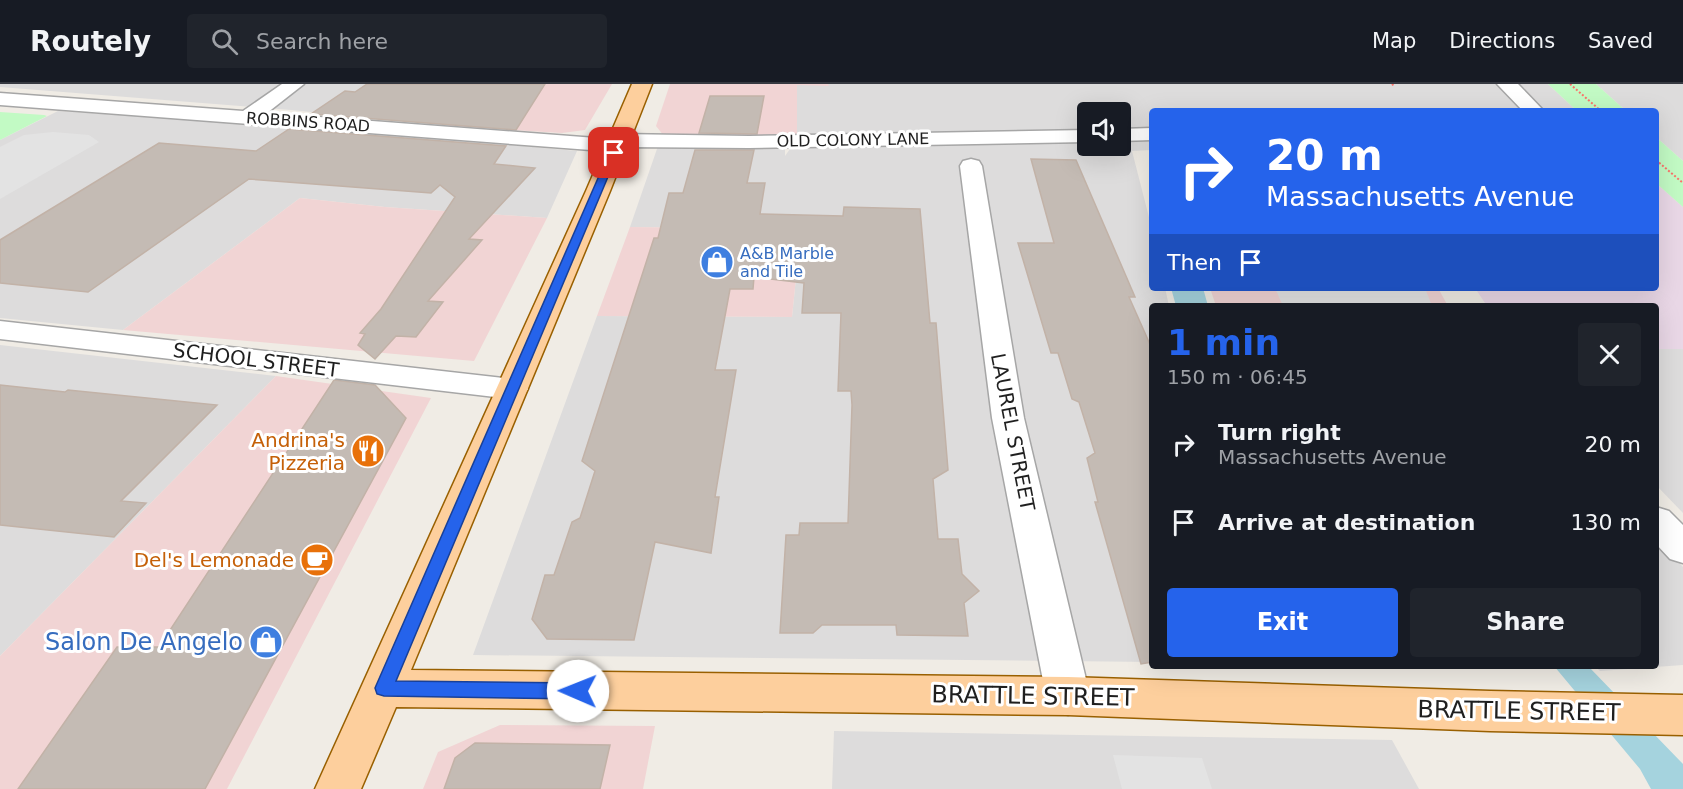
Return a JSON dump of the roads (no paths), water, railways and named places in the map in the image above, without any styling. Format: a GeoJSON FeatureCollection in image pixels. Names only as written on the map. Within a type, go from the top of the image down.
{"type":"FeatureCollection","features":[{"type":"Feature","properties":{"kind":"main road"},"geometry":{"type":"LineString","coordinates":[[338,789],[384,688],[642,84]]}},
{"type":"Feature","properties":{"kind":"main road","name":"BRATTLE STREET"},"geometry":{"type":"LineString","coordinates":[[384,688],[1068,696],[1683,715]]}},
{"type":"Feature","properties":{"kind":"street"},"geometry":{"type":"LineString","coordinates":[[247,117],[294,84]]}},
{"type":"Feature","properties":{"kind":"street"},"geometry":{"type":"LineString","coordinates":[[1507,84],[1531,108]]}},
{"type":"Feature","properties":{"kind":"street","name":"ROBBINS ROAD"},"geometry":{"type":"LineString","coordinates":[[0,99],[618,143]]}},
{"type":"Feature","properties":{"kind":"street"},"geometry":{"type":"LineString","coordinates":[[1131,135],[1149,134]]}},
{"type":"Feature","properties":{"kind":"street","name":"OLD COLONY LANE"},"geometry":{"type":"LineString","coordinates":[[618,143],[1077,136]]}},
{"type":"Feature","properties":{"kind":"street","name":"LAUREL STREET"},"geometry":{"type":"LineString","coordinates":[[971,166],[982,255],[1008,418],[1068,696]]}},
{"type":"Feature","properties":{"kind":"street","name":"SCHOOL STREET"},"geometry":{"type":"LineString","coordinates":[[0,330],[512,389]]}},
{"type":"Feature","properties":{"kind":"street"},"geometry":{"type":"LineString","coordinates":[[1659,523],[1683,549]]}},
{"type":"Feature","properties":{"kind":"water"},"geometry":{"type":"Polygon","coordinates":[[[1172,291],[1204,291],[1207,303],[1175,303],[1172,291]]]}},
{"type":"Feature","properties":{"kind":"water"},"geometry":{"type":"Polygon","coordinates":[[[1557,669],[1591,669],[1683,764],[1683,789],[1651,789],[1640,769],[1557,669]]]}},
{"type":"Feature","properties":{"kind":"place","name":"A&B Marble and Tile"},"geometry":{"type":"Point","coordinates":[717,262]}},
{"type":"Feature","properties":{"kind":"place","name":"Andrina's Pizzeria"},"geometry":{"type":"Point","coordinates":[368,451]}},
{"type":"Feature","properties":{"kind":"place","name":"Del's Lemonade"},"geometry":{"type":"Point","coordinates":[317,560]}},
{"type":"Feature","properties":{"kind":"place","name":"Salon De Angelo"},"geometry":{"type":"Point","coordinates":[266,642]}}]}
